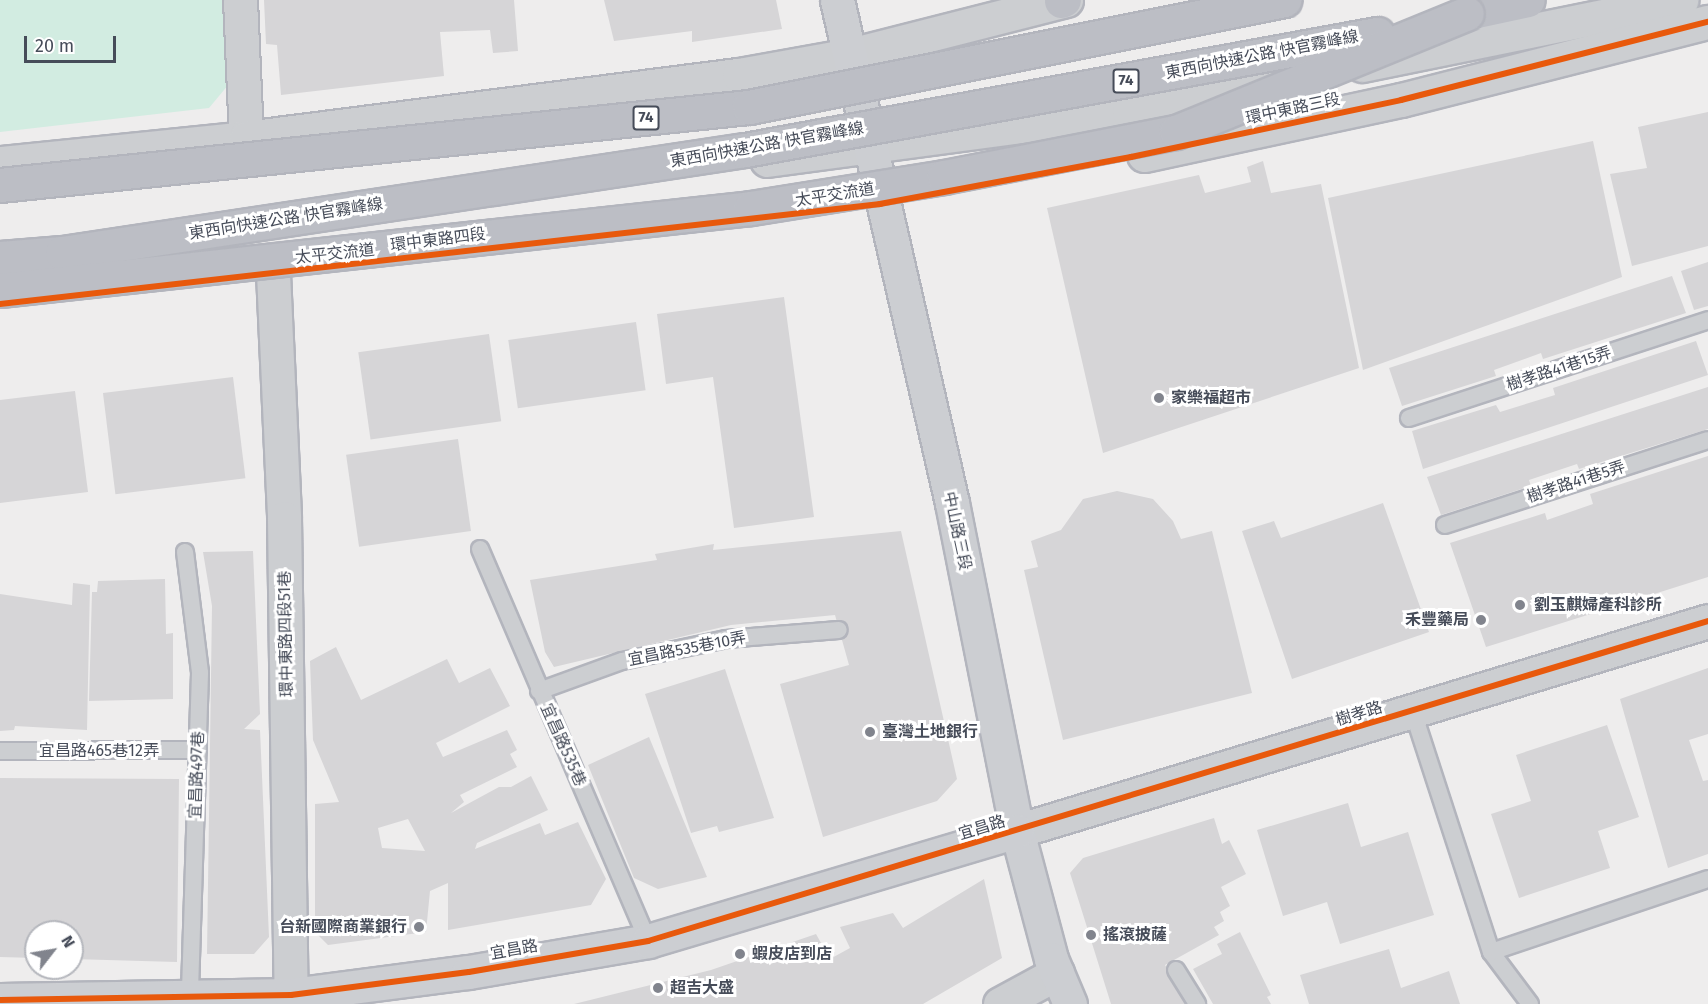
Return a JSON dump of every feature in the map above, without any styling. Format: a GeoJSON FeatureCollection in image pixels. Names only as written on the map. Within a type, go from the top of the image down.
{"type":"FeatureCollection","features":[{"type":"Feature","properties":{"kind":"highway","name":"74"},"geometry":{"type":"LineString","coordinates":[[0,185],[750,107],[1284,0]]}},
{"type":"Feature","properties":{"kind":"highway","name":"東西向快速公路 快官霧峰線"},"geometry":{"type":"LineString","coordinates":[[0,258],[73,251],[745,150],[1346,41],[1528,0]]}},
{"type":"Feature","properties":{"kind":"highway","name":"太平交流道"},"geometry":{"type":"LineString","coordinates":[[0,290],[751,208],[944,177],[1176,132],[1467,13]]}},
{"type":"Feature","properties":{"kind":"street"},"geometry":{"type":"LineString","coordinates":[[240,0],[246,138]]}},
{"type":"Feature","properties":{"kind":"street","name":"中山路三段"},"geometry":{"type":"LineString","coordinates":[[837,0],[880,204],[952,503],[1017,831],[1057,973],[1070,1004]]}},
{"type":"Feature","properties":{"kind":"street"},"geometry":{"type":"LineString","coordinates":[[0,163],[246,138],[739,75],[850,56],[1063,0]]}},
{"type":"Feature","properties":{"kind":"street","name":"環中東路三段"},"geometry":{"type":"LineString","coordinates":[[868,148],[1129,112],[1681,0]]}},
{"type":"Feature","properties":{"kind":"street","name":"環中東路三段"},"geometry":{"type":"LineString","coordinates":[[880,204],[1131,157],[1401,100],[1708,22]]}},
{"type":"Feature","properties":{"kind":"street"},"geometry":{"type":"LineString","coordinates":[[0,247],[868,148]]}},
{"type":"Feature","properties":{"kind":"street","name":"環中東路四段"},"geometry":{"type":"LineString","coordinates":[[0,304],[880,204]]}},
{"type":"Feature","properties":{"kind":"street","name":"環中東路四段51巷"},"geometry":{"type":"LineString","coordinates":[[273,273],[284,518],[291,1000]]}},
{"type":"Feature","properties":{"kind":"street","name":"樹孝路"},"geometry":{"type":"LineString","coordinates":[[1017,831],[1708,621]]}},
{"type":"Feature","properties":{"kind":"street","name":"宜昌路"},"geometry":{"type":"LineString","coordinates":[[0,1000],[48,1002],[190,999],[291,1000],[469,972],[648,940],[1017,831]]}},
{"type":"Feature","properties":{"kind":"street"},"geometry":{"type":"LineString","coordinates":[[1000,1004],[1057,973]]}},
{"type":"Feature","properties":{"kind":"lane","name":"樹孝路41巷15弄"},"geometry":{"type":"LineString","coordinates":[[1409,418],[1708,320]]}},
{"type":"Feature","properties":{"kind":"lane","name":"樹孝路41巷5弄"},"geometry":{"type":"LineString","coordinates":[[1445,525],[1708,440]]}},
{"type":"Feature","properties":{"kind":"lane","name":"宜昌路535巷"},"geometry":{"type":"LineString","coordinates":[[480,549],[539,691],[648,940]]}},
{"type":"Feature","properties":{"kind":"lane","name":"宜昌路497巷"},"geometry":{"type":"LineString","coordinates":[[185,552],[200,673],[190,999]]}},
{"type":"Feature","properties":{"kind":"lane","name":"宜昌路535巷10弄"},"geometry":{"type":"LineString","coordinates":[[539,691],[622,661],[726,639],[839,630]]}},
{"type":"Feature","properties":{"kind":"lane"},"geometry":{"type":"LineString","coordinates":[[1413,712],[1491,952],[1530,1004]]}},
{"type":"Feature","properties":{"kind":"lane","name":"宜昌路465巷12弄"},"geometry":{"type":"LineString","coordinates":[[0,751],[198,750]]}},
{"type":"Feature","properties":{"kind":"lane"},"geometry":{"type":"LineString","coordinates":[[1491,952],[1703,880]]}},
{"type":"Feature","properties":{"kind":"lane"},"geometry":{"type":"LineString","coordinates":[[1176,970],[1197,1004]]}},
{"type":"Feature","properties":{"kind":"green space"},"geometry":{"type":"Polygon","coordinates":[[[0,0],[225,0],[229,84],[209,108],[0,132],[0,0]]]}},
{"type":"Feature","properties":{"kind":"building"},"geometry":{"type":"Polygon","coordinates":[[[264,0],[514,0],[518,51],[493,53],[490,30],[440,32],[444,76],[281,95],[277,45],[266,44],[264,0]]]}},
{"type":"Feature","properties":{"kind":"building"},"geometry":{"type":"Polygon","coordinates":[[[604,0],[776,0],[782,29],[692,42],[692,31],[614,41],[604,0]]]}},
{"type":"Feature","properties":{"kind":"building"},"geometry":{"type":"Polygon","coordinates":[[[1708,112],[1708,246],[1632,266],[1610,174],[1647,168],[1638,127],[1708,112]]]}},
{"type":"Feature","properties":{"kind":"building"},"geometry":{"type":"Polygon","coordinates":[[[1593,141],[1622,277],[1363,370],[1328,198],[1593,141]]]}},
{"type":"Feature","properties":{"kind":"building"},"geometry":{"type":"Polygon","coordinates":[[[1263,161],[1271,193],[1321,184],[1359,368],[1103,453],[1047,208],[1199,175],[1205,193],[1251,182],[1247,167],[1263,161]]]}},
{"type":"Feature","properties":{"kind":"building"},"geometry":{"type":"Polygon","coordinates":[[[1708,262],[1708,306],[1694,310],[1681,271],[1708,262]]]}},
{"type":"Feature","properties":{"kind":"building"},"geometry":{"type":"Polygon","coordinates":[[[1672,276],[1686,313],[1543,359],[1541,353],[1494,370],[1496,376],[1402,406],[1389,368],[1672,276]]]}},
{"type":"Feature","properties":{"kind":"building"},"geometry":{"type":"Polygon","coordinates":[[[784,297],[814,517],[734,528],[713,377],[666,384],[657,314],[784,297]]]}},
{"type":"Feature","properties":{"kind":"building"},"geometry":{"type":"Polygon","coordinates":[[[636,322],[646,390],[518,408],[508,340],[636,322]]]}},
{"type":"Feature","properties":{"kind":"building"},"geometry":{"type":"Polygon","coordinates":[[[489,334],[501,421],[371,440],[358,352],[489,334]]]}},
{"type":"Feature","properties":{"kind":"building"},"geometry":{"type":"Polygon","coordinates":[[[1696,341],[1708,375],[1423,469],[1412,431],[1496,405],[1500,412],[1555,395],[1553,388],[1696,341]]]}},
{"type":"Feature","properties":{"kind":"building"},"geometry":{"type":"Polygon","coordinates":[[[233,377],[245,478],[115,494],[103,393],[233,377]]]}},
{"type":"Feature","properties":{"kind":"building"},"geometry":{"type":"Polygon","coordinates":[[[1708,387],[1708,429],[1579,469],[1577,464],[1529,480],[1531,486],[1441,515],[1427,477],[1708,387]]]}},
{"type":"Feature","properties":{"kind":"building"},"geometry":{"type":"Polygon","coordinates":[[[75,391],[88,492],[0,503],[0,400],[75,391]]]}},
{"type":"Feature","properties":{"kind":"building"},"geometry":{"type":"Polygon","coordinates":[[[458,439],[471,531],[359,547],[346,455],[458,439]]]}},
{"type":"Feature","properties":{"kind":"building"},"geometry":{"type":"Polygon","coordinates":[[[1708,456],[1708,577],[1486,647],[1450,543],[1545,513],[1547,520],[1593,504],[1590,494],[1708,456]]]}},
{"type":"Feature","properties":{"kind":"building"},"geometry":{"type":"Polygon","coordinates":[[[1117,491],[1153,499],[1173,521],[1181,539],[1212,531],[1252,693],[1063,740],[1024,570],[1038,567],[1031,541],[1061,530],[1083,499],[1117,491]]]}},
{"type":"Feature","properties":{"kind":"building"},"geometry":{"type":"Polygon","coordinates":[[[1383,503],[1429,632],[1292,679],[1242,531],[1274,521],[1281,538],[1383,503]]]}},
{"type":"Feature","properties":{"kind":"building"},"geometry":{"type":"Polygon","coordinates":[[[901,531],[957,779],[937,801],[823,837],[780,684],[849,665],[835,615],[731,625],[554,667],[545,652],[530,580],[657,560],[655,554],[714,544],[713,550],[901,531]]]}},
{"type":"Feature","properties":{"kind":"building"},"geometry":{"type":"Polygon","coordinates":[[[253,551],[260,714],[244,729],[260,730],[269,937],[254,954],[207,954],[212,606],[203,552],[253,551]]]}},
{"type":"Feature","properties":{"kind":"building"},"geometry":{"type":"Polygon","coordinates":[[[165,579],[166,634],[173,633],[173,699],[89,701],[92,592],[97,592],[98,581],[165,579]]]}},
{"type":"Feature","properties":{"kind":"building"},"geometry":{"type":"Polygon","coordinates":[[[73,583],[90,585],[87,730],[15,726],[14,730],[0,731],[0,594],[72,605],[73,583]]]}},
{"type":"Feature","properties":{"kind":"building"},"geometry":{"type":"Polygon","coordinates":[[[336,647],[361,700],[447,659],[459,683],[490,668],[510,706],[436,743],[443,757],[507,730],[517,750],[510,754],[517,767],[460,795],[464,802],[451,813],[499,787],[511,787],[531,776],[548,810],[477,843],[475,849],[540,823],[545,835],[578,822],[606,879],[591,905],[448,930],[448,883],[430,891],[426,932],[328,945],[315,932],[315,804],[339,802],[313,740],[310,661],[336,647]],[[408,819],[378,828],[382,848],[425,851],[408,819]]]}},
{"type":"Feature","properties":{"kind":"building"},"geometry":{"type":"Polygon","coordinates":[[[1708,668],[1708,734],[1689,740],[1703,781],[1708,780],[1708,854],[1668,868],[1620,699],[1708,668]]]}},
{"type":"Feature","properties":{"kind":"building"},"geometry":{"type":"Polygon","coordinates":[[[725,669],[774,818],[719,832],[717,826],[691,833],[645,694],[725,669]]]}},
{"type":"Feature","properties":{"kind":"building"},"geometry":{"type":"Polygon","coordinates":[[[1607,725],[1639,817],[1598,831],[1610,868],[1519,898],[1491,814],[1531,801],[1516,755],[1607,725]]]}},
{"type":"Feature","properties":{"kind":"building"},"geometry":{"type":"Polygon","coordinates":[[[649,737],[707,877],[658,889],[634,878],[588,765],[649,737]]]}},
{"type":"Feature","properties":{"kind":"building"},"geometry":{"type":"Polygon","coordinates":[[[0,778],[179,779],[177,962],[84,959],[84,920],[24,920],[24,958],[0,957],[0,778]]]}},
{"type":"Feature","properties":{"kind":"building"},"geometry":{"type":"Polygon","coordinates":[[[1348,803],[1361,847],[1408,832],[1434,915],[1340,944],[1327,902],[1283,916],[1257,830],[1348,803]]]}},
{"type":"Feature","properties":{"kind":"building"},"geometry":{"type":"Polygon","coordinates":[[[1214,818],[1222,844],[1229,840],[1246,874],[1221,887],[1230,906],[1220,912],[1224,921],[1214,927],[1219,935],[1165,965],[1187,1004],[1111,1004],[1070,873],[1083,858],[1214,818]]]}},
{"type":"Feature","properties":{"kind":"building"},"geometry":{"type":"Polygon","coordinates":[[[984,879],[1002,958],[923,1004],[574,1004],[711,970],[816,934],[830,959],[850,948],[840,927],[893,913],[903,928],[984,879]]]}},
{"type":"Feature","properties":{"kind":"building"},"geometry":{"type":"Polygon","coordinates":[[[1240,932],[1271,995],[1267,997],[1271,1004],[1213,1004],[1193,969],[1222,954],[1217,944],[1240,932]]]}},
{"type":"Feature","properties":{"kind":"building"},"geometry":{"type":"Polygon","coordinates":[[[1389,949],[1401,988],[1449,971],[1460,1004],[1309,1004],[1300,975],[1389,949]]]}},
{"type":"Feature","properties":{"kind":"cycle path"},"geometry":{"type":"LineString","coordinates":[[0,304],[880,204],[1131,157],[1401,100],[1708,22]]}},
{"type":"Feature","properties":{"kind":"cycle path"},"geometry":{"type":"LineString","coordinates":[[0,1000],[291,995],[469,972],[648,941],[1708,621]]}},
{"type":"Feature","properties":{"kind":"place","name":"家樂福超市"},"geometry":{"type":"Point","coordinates":[1159,398]}},
{"type":"Feature","properties":{"kind":"place","name":"劉玉麒婦產科診所"},"geometry":{"type":"Point","coordinates":[1520,605]}},
{"type":"Feature","properties":{"kind":"place","name":"禾豐藥局"},"geometry":{"type":"Point","coordinates":[1481,620]}},
{"type":"Feature","properties":{"kind":"place","name":"臺灣土地銀行"},"geometry":{"type":"Point","coordinates":[870,732]}},
{"type":"Feature","properties":{"kind":"place","name":"台新國際商業銀行"},"geometry":{"type":"Point","coordinates":[419,927]}},
{"type":"Feature","properties":{"kind":"place","name":"搖滾披薩"},"geometry":{"type":"Point","coordinates":[1091,935]}},
{"type":"Feature","properties":{"kind":"place","name":"蝦皮店到店"},"geometry":{"type":"Point","coordinates":[740,954]}},
{"type":"Feature","properties":{"kind":"place","name":"超吉大盛"},"geometry":{"type":"Point","coordinates":[658,988]}}]}
